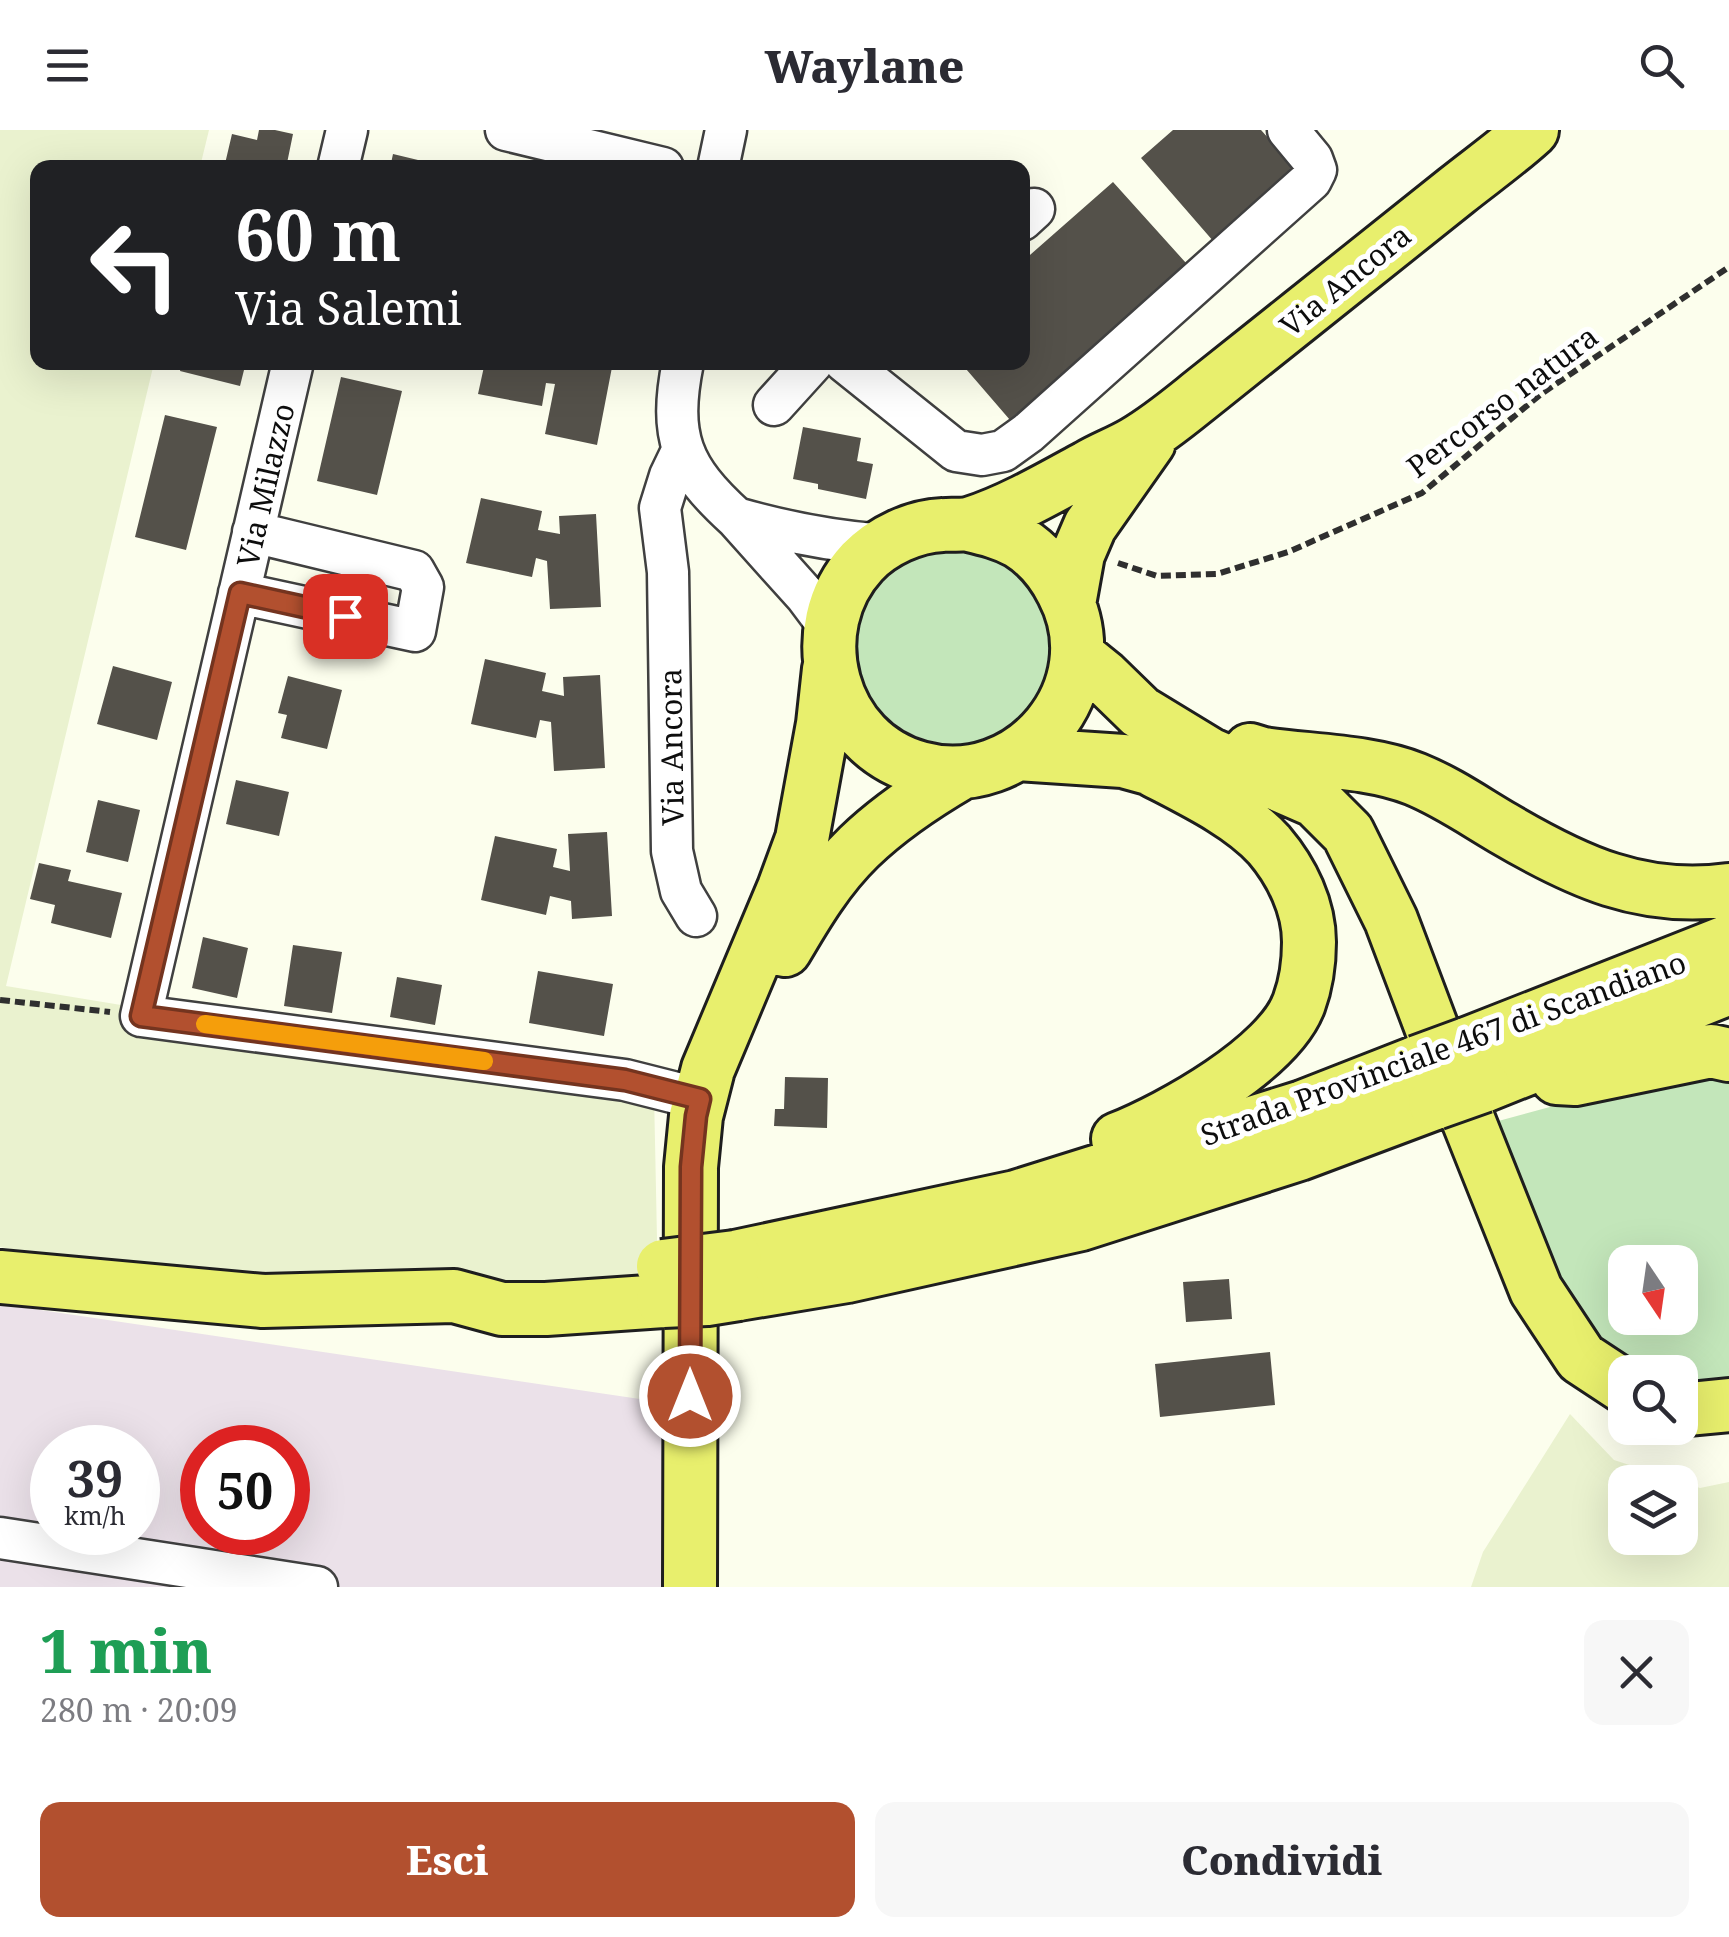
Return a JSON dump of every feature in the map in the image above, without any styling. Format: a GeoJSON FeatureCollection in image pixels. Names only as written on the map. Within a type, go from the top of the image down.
{"type":"FeatureCollection","features":[{"type":"Feature","properties":{"kind":"main road","name":"Via Ancora"},"geometry":{"type":"LineString","coordinates":[[1157,430],[1532,130]]}},
{"type":"Feature","properties":{"kind":"main road"},"geometry":{"type":"LineString","coordinates":[[969,525],[1061,484],[1157,430]]}},
{"type":"Feature","properties":{"kind":"main road"},"geometry":{"type":"LineString","coordinates":[[1070,604],[1078,554],[1090,526],[1157,430]]}},
{"type":"Feature","properties":{"kind":"main road","name":"Via Ancora"},"geometry":{"type":"LineString","coordinates":[[939,524],[969,525],[995,531],[1040,559],[1070,604],[1077,656],[1072,685],[1060,712],[1041,736],[1000,764],[940,772],[883,752],[867,738],[842,706],[834,688],[830,648],[836,604],[863,561],[909,532],[939,524]]}},
{"type":"Feature","properties":{"kind":"main road"},"geometry":{"type":"LineString","coordinates":[[690,1587],[691,1167],[696,1116],[708,1070],[802,839],[823,724],[830,648]]}},
{"type":"Feature","properties":{"kind":"main road"},"geometry":{"type":"LineString","coordinates":[[1077,656],[1140,712],[1208,754],[1316,801],[1348,832],[1392,920],[1536,1290],[1581,1358],[1608,1376]]}},
{"type":"Feature","properties":{"kind":"main road"},"geometry":{"type":"LineString","coordinates":[[1140,712],[1263,754],[1392,771],[1418,780],[1537,848],[1606,879],[1672,891],[1729,890]]}},
{"type":"Feature","properties":{"kind":"main road"},"geometry":{"type":"LineString","coordinates":[[1018,754],[1123,761],[1229,788],[1285,811],[1330,843],[1381,898]]}},
{"type":"Feature","properties":{"kind":"main road"},"geometry":{"type":"LineString","coordinates":[[1016,1197],[1061,1162],[1133,1133],[1200,1098],[1276,1038],[1299,1005],[1309,962],[1309,924],[1293,878],[1267,844],[1216,803],[1153,770]]}},
{"type":"Feature","properties":{"kind":"main road"},"geometry":{"type":"LineString","coordinates":[[700,1099],[746,1013],[816,898],[858,848],[920,797],[961,772]]}},
{"type":"Feature","properties":{"kind":"main road","name":"Strada Provinciale 467 di Scandiano"},"geometry":{"type":"LineString","coordinates":[[1485,1069],[1729,940]]}},
{"type":"Feature","properties":{"kind":"main road","name":"Strada Provinciale 467 di Scandiano"},"geometry":{"type":"LineString","coordinates":[[0,1277],[264,1301],[454,1296],[502,1309],[546,1309],[663,1284],[707,1299],[736,1276],[1016,1197],[1302,1108],[1485,1069],[1729,988]]}},
{"type":"Feature","properties":{"kind":"main road"},"geometry":{"type":"LineString","coordinates":[[1485,1069],[1575,1079],[1711,1051],[1729,1055]]}},
{"type":"Feature","properties":{"kind":"main road","name":"Strada Provinciale 467 di Scandiano"},"geometry":{"type":"LineString","coordinates":[[736,1276],[847,1276],[1081,1224],[1299,1154],[1426,1083]]}},
{"type":"Feature","properties":{"kind":"main road"},"geometry":{"type":"LineString","coordinates":[[1698,1408],[1729,1406]]}},
{"type":"Feature","properties":{"kind":"street"},"geometry":{"type":"LineString","coordinates":[[340,160],[347,130]]}},
{"type":"Feature","properties":{"kind":"street"},"geometry":{"type":"LineString","coordinates":[[506,130],[630,160]]}},
{"type":"Feature","properties":{"kind":"street"},"geometry":{"type":"LineString","coordinates":[[720,160],[726,130]]}},
{"type":"Feature","properties":{"kind":"street"},"geometry":{"type":"LineString","coordinates":[[863,370],[956,451],[982,456],[1003,451],[1028,434],[1310,180],[1316,170],[1312,159],[1288,130]]}},
{"type":"Feature","properties":{"kind":"street","name":"Via Milazzo"},"geometry":{"type":"LineString","coordinates":[[141,1016],[291,370]]}},
{"type":"Feature","properties":{"kind":"street","name":"Via Ancora"},"geometry":{"type":"LineString","coordinates":[[681,370],[677,423],[694,474],[806,596],[830,648]]}},
{"type":"Feature","properties":{"kind":"street"},"geometry":{"type":"LineString","coordinates":[[774,405],[806,370]]}},
{"type":"Feature","properties":{"kind":"street","name":"Via Ancora"},"geometry":{"type":"LineString","coordinates":[[683,449],[660,508],[668,572],[672,850],[681,891],[696,916]]}},
{"type":"Feature","properties":{"kind":"street","name":"Via Ancora"},"geometry":{"type":"LineString","coordinates":[[668,572],[678,529],[688,518],[727,510],[771,529],[883,546]]}},
{"type":"Feature","properties":{"kind":"street"},"geometry":{"type":"LineString","coordinates":[[240,593],[415,631],[424,587],[414,571],[254,532]]}},
{"type":"Feature","properties":{"kind":"street"},"geometry":{"type":"LineString","coordinates":[[141,1016],[625,1080],[700,1099]]}},
{"type":"Feature","properties":{"kind":"street"},"geometry":{"type":"LineString","coordinates":[[0,1538],[317,1587]]}},
{"type":"Feature","properties":{"kind":"path","name":"Percorso natura"},"geometry":{"type":"LineString","coordinates":[[1112,561],[1157,576],[1217,574],[1288,552],[1422,492],[1540,394],[1729,267]]}},
{"type":"Feature","properties":{"kind":"path"},"geometry":{"type":"LineString","coordinates":[[0,1000],[141,1016]]}},
{"type":"Feature","properties":{"kind":"shaded area"},"geometry":{"type":"Polygon","coordinates":[[[0,1304],[660,1402],[666,1587],[0,1587],[0,1304]]]}},
{"type":"Feature","properties":{"kind":"green space"},"geometry":{"type":"Polygon","coordinates":[[[0,130],[209,130],[202,160],[30,160],[30,370],[152,370],[6,986],[654,1093],[658,1287],[468,1297],[69,1259],[0,1247],[0,130]]]}},
{"type":"Feature","properties":{"kind":"green space"},"geometry":{"type":"Polygon","coordinates":[[[954,550],[991,557],[1023,578],[1044,610],[1051,647],[1044,684],[1023,716],[991,737],[954,744],[917,737],[885,716],[864,684],[857,647],[864,610],[885,578],[917,557],[954,550]]]}},
{"type":"Feature","properties":{"kind":"green space"},"geometry":{"type":"Polygon","coordinates":[[[1729,1069],[1729,1384],[1698,1387],[1698,1355],[1619,1355],[1593,1340],[1559,1280],[1491,1123],[1653,1079],[1729,1069]]]}},
{"type":"Feature","properties":{"kind":"green space"},"geometry":{"type":"Polygon","coordinates":[[[1570,1414],[1614,1460],[1629,1465],[1608,1465],[1608,1555],[1698,1555],[1698,1487],[1729,1482],[1729,1587],[1471,1587],[1483,1552],[1570,1414]]]}},
{"type":"Feature","properties":{"kind":"building"},"geometry":{"type":"Polygon","coordinates":[[[259,130],[293,134],[288,160],[226,160],[232,134],[257,140],[259,130]]]}},
{"type":"Feature","properties":{"kind":"building"},"geometry":{"type":"Polygon","coordinates":[[[1173,130],[1261,130],[1297,170],[1214,242],[1141,158],[1173,130]]]}},
{"type":"Feature","properties":{"kind":"building"},"geometry":{"type":"Polygon","coordinates":[[[393,154],[418,160],[392,160],[393,154]]]}},
{"type":"Feature","properties":{"kind":"building"},"geometry":{"type":"Polygon","coordinates":[[[1113,182],[1186,263],[1010,420],[967,370],[1030,370],[1030,255],[1113,182]]]}},
{"type":"Feature","properties":{"kind":"building"},"geometry":{"type":"Polygon","coordinates":[[[180,370],[244,370],[240,386],[180,370]]]}},
{"type":"Feature","properties":{"kind":"building"},"geometry":{"type":"Polygon","coordinates":[[[483,370],[611,370],[597,445],[545,434],[555,384],[546,383],[542,406],[478,394],[483,370]]]}},
{"type":"Feature","properties":{"kind":"building"},"geometry":{"type":"Polygon","coordinates":[[[341,377],[402,391],[377,495],[317,481],[341,377]]]}},
{"type":"Feature","properties":{"kind":"building"},"geometry":{"type":"Polygon","coordinates":[[[165,415],[217,427],[186,550],[135,537],[165,415]]]}},
{"type":"Feature","properties":{"kind":"building"},"geometry":{"type":"Polygon","coordinates":[[[803,427],[861,438],[857,461],[873,464],[866,499],[818,489],[818,484],[793,479],[803,427]]]}},
{"type":"Feature","properties":{"kind":"building"},"geometry":{"type":"Polygon","coordinates":[[[481,498],[542,511],[538,530],[560,534],[559,516],[596,514],[601,607],[550,609],[547,561],[536,558],[532,577],[466,563],[481,498]]]}},
{"type":"Feature","properties":{"kind":"building"},"geometry":{"type":"Polygon","coordinates":[[[485,659],[546,673],[542,691],[564,696],[563,677],[600,675],[605,768],[554,771],[551,722],[540,720],[536,738],[471,724],[485,659]]]}},
{"type":"Feature","properties":{"kind":"building"},"geometry":{"type":"Polygon","coordinates":[[[113,666],[172,682],[157,740],[97,724],[113,666]]]}},
{"type":"Feature","properties":{"kind":"building"},"geometry":{"type":"Polygon","coordinates":[[[288,676],[342,690],[327,749],[281,738],[287,715],[278,713],[288,676]]]}},
{"type":"Feature","properties":{"kind":"building"},"geometry":{"type":"Polygon","coordinates":[[[236,780],[289,792],[279,836],[226,824],[236,780]]]}},
{"type":"Feature","properties":{"kind":"building"},"geometry":{"type":"Polygon","coordinates":[[[98,800],[140,810],[128,862],[86,852],[98,800]]]}},
{"type":"Feature","properties":{"kind":"building"},"geometry":{"type":"Polygon","coordinates":[[[607,832],[612,916],[572,919],[571,901],[550,896],[546,915],[481,900],[495,836],[557,849],[553,867],[570,871],[568,834],[607,832]]]}},
{"type":"Feature","properties":{"kind":"building"},"geometry":{"type":"Polygon","coordinates":[[[39,863],[71,870],[68,881],[122,893],[111,938],[51,923],[55,905],[30,899],[39,863]]]}},
{"type":"Feature","properties":{"kind":"building"},"geometry":{"type":"Polygon","coordinates":[[[203,937],[248,948],[237,998],[192,988],[203,937]]]}},
{"type":"Feature","properties":{"kind":"building"},"geometry":{"type":"Polygon","coordinates":[[[293,945],[342,952],[332,1013],[284,1006],[293,945]]]}},
{"type":"Feature","properties":{"kind":"building"},"geometry":{"type":"Polygon","coordinates":[[[538,971],[613,984],[604,1036],[529,1023],[538,971]]]}},
{"type":"Feature","properties":{"kind":"building"},"geometry":{"type":"Polygon","coordinates":[[[397,977],[442,985],[435,1025],[390,1017],[397,977]]]}},
{"type":"Feature","properties":{"kind":"building"},"geometry":{"type":"Polygon","coordinates":[[[785,1077],[828,1078],[827,1128],[774,1126],[775,1109],[784,1109],[785,1077]]]}},
{"type":"Feature","properties":{"kind":"building"},"geometry":{"type":"Polygon","coordinates":[[[1229,1279],[1232,1319],[1186,1322],[1183,1282],[1229,1279]]]}},
{"type":"Feature","properties":{"kind":"building"},"geometry":{"type":"Polygon","coordinates":[[[1270,1352],[1275,1405],[1160,1417],[1155,1364],[1270,1352]]]}},
{"type":"Feature","properties":{"kind":"slow traffic"},"geometry":{"type":"LineString","coordinates":[[205,1024],[484,1061]]}},
{"type":"Feature","properties":{"kind":"route"},"geometry":{"type":"LineString","coordinates":[[345,616],[240,593],[141,1016],[625,1080],[700,1099],[691,1167],[690,1396]]}}]}
